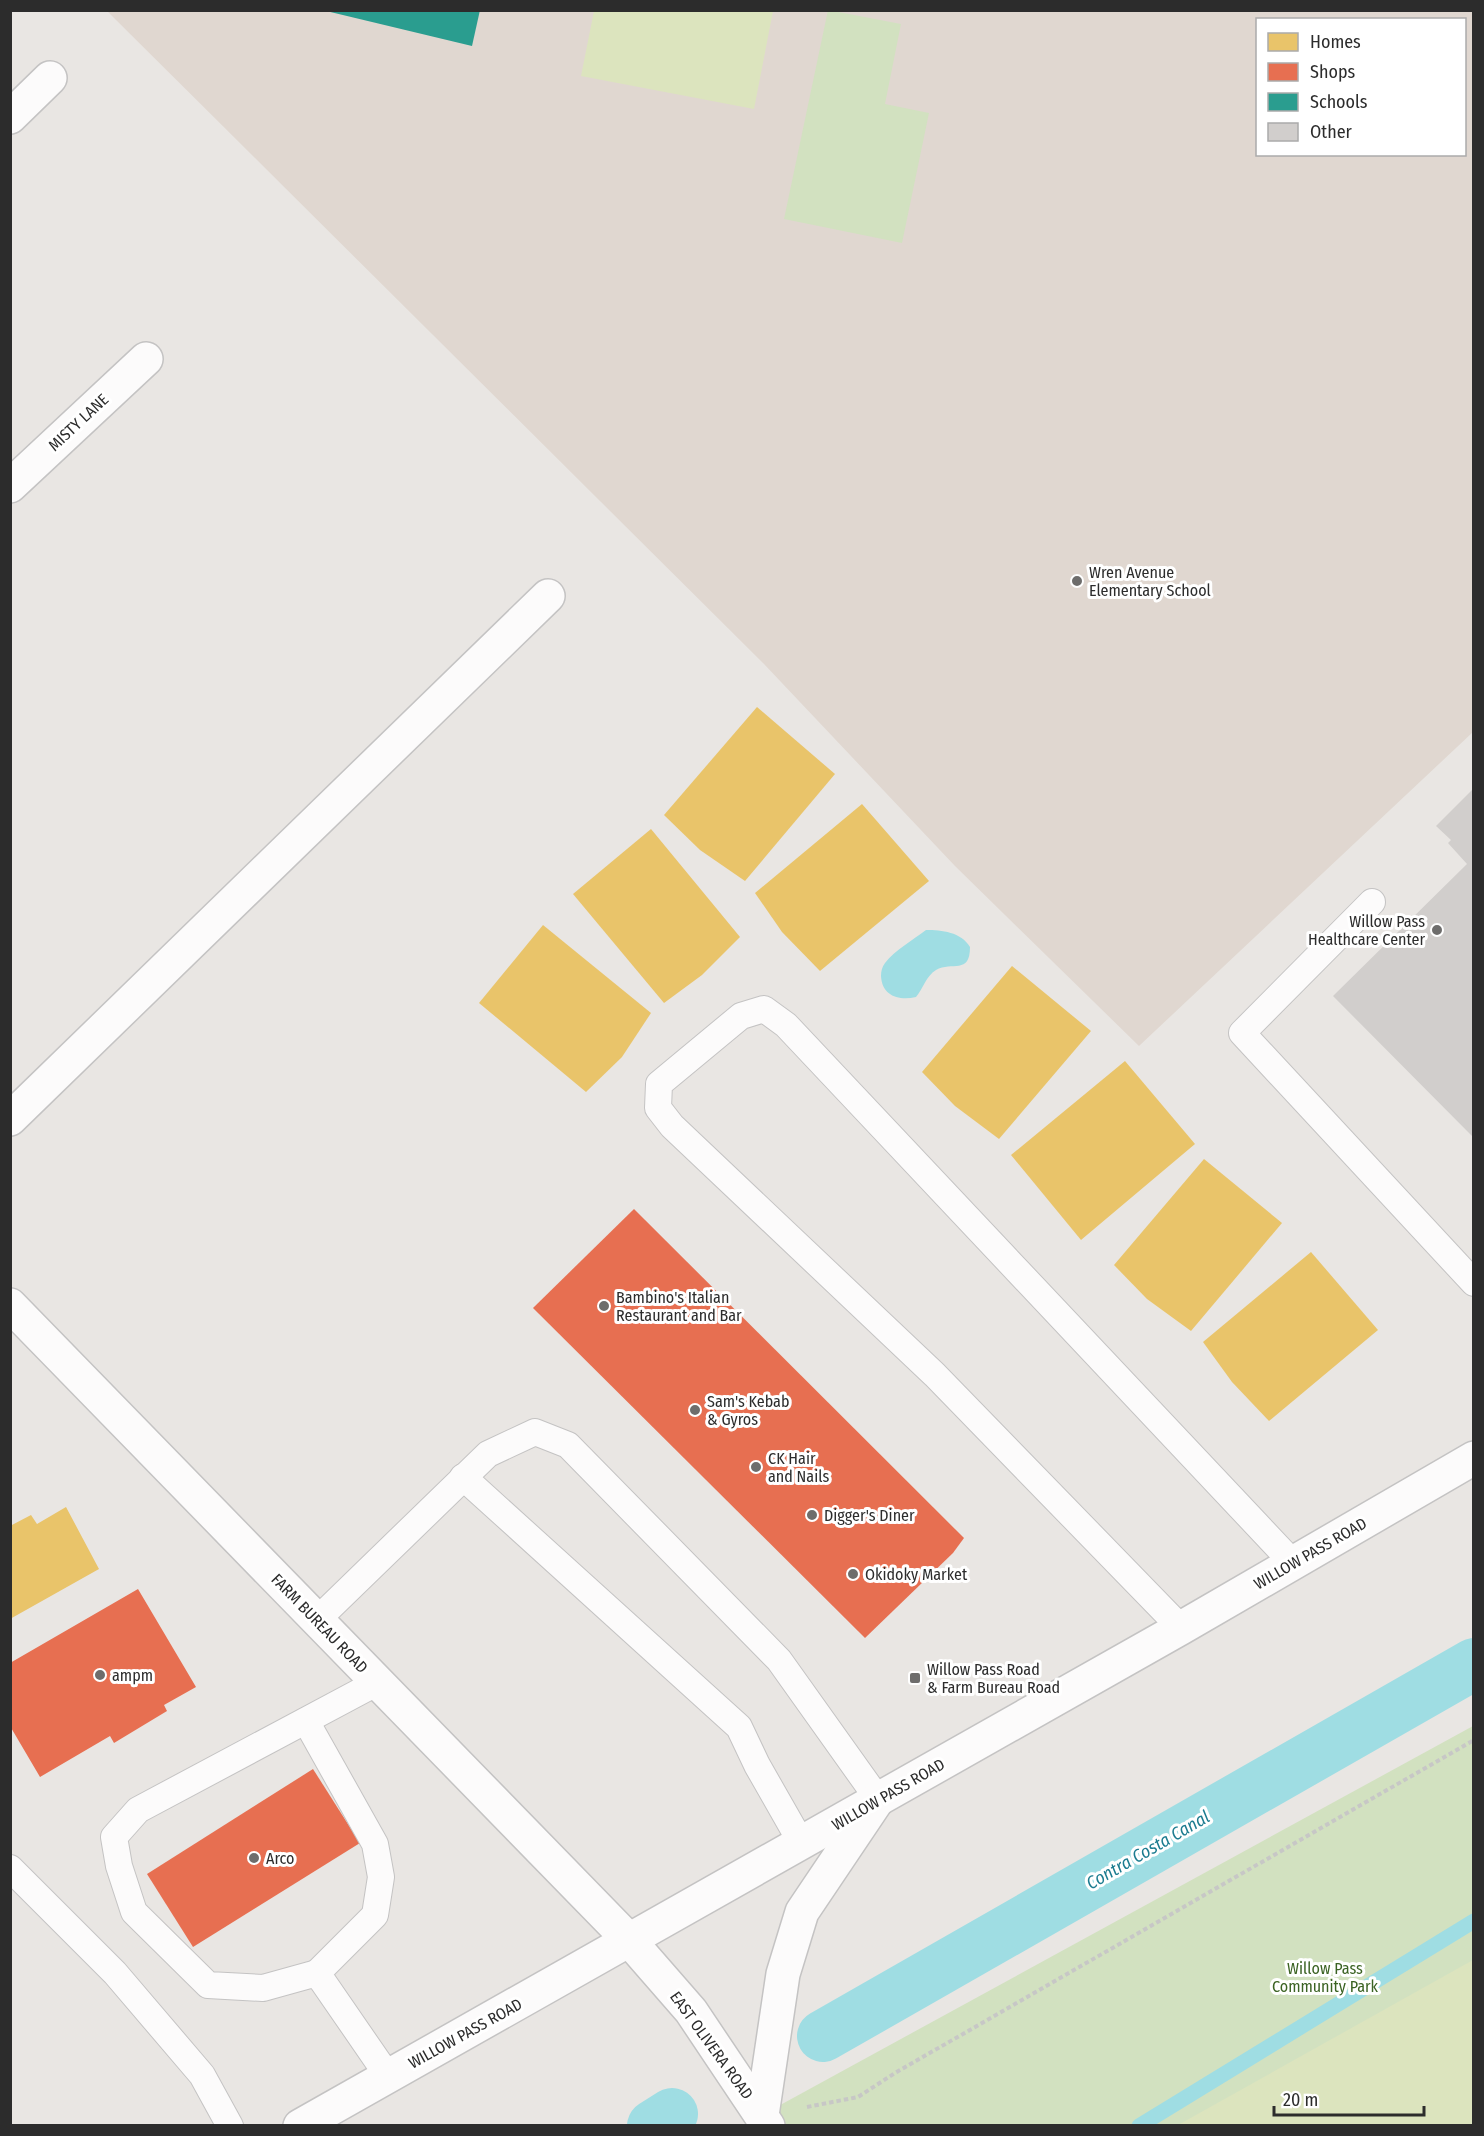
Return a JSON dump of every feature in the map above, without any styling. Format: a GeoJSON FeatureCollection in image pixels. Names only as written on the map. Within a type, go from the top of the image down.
{"type":"FeatureCollection","features":[{"type":"Feature","properties":{"kind":"street"},"geometry":{"type":"LineString","coordinates":[[10,117],[50,78]]}},
{"type":"Feature","properties":{"kind":"street","name":"MISTY LANE"},"geometry":{"type":"LineString","coordinates":[[10,486],[146,359]]}},
{"type":"Feature","properties":{"kind":"street"},"geometry":{"type":"LineString","coordinates":[[10,1119],[548,596]]}},
{"type":"Feature","properties":{"kind":"street","name":"FARM BUREAU ROAD"},"geometry":{"type":"LineString","coordinates":[[14,1313],[630,1941]]}},
{"type":"Feature","properties":{"kind":"street","name":"WILLOW PASS ROAD"},"geometry":{"type":"LineString","coordinates":[[300,2126],[802,1844],[1473,1458]]}},
{"type":"Feature","properties":{"kind":"street"},"geometry":{"type":"LineString","coordinates":[[765,2120],[783,1974],[802,1912],[878,1799]]}},
{"type":"Feature","properties":{"kind":"street","name":"EAST OLIVERA ROAD"},"geometry":{"type":"LineString","coordinates":[[630,1941],[691,2011],[765,2120]]}},
{"type":"Feature","properties":{"kind":"lane"},"geometry":{"type":"LineString","coordinates":[[1372,902],[1242,1033],[1473,1282]]}},
{"type":"Feature","properties":{"kind":"lane"},"geometry":{"type":"LineString","coordinates":[[1181,1628],[935,1375],[672,1126],[658,1108],[659,1084],[741,1016],[764,1009],[786,1025],[1292,1562]]}},
{"type":"Feature","properties":{"kind":"lane"},"geometry":{"type":"LineString","coordinates":[[317,1620],[488,1454],[535,1432],[567,1445],[779,1660],[878,1799]]}},
{"type":"Feature","properties":{"kind":"lane"},"geometry":{"type":"LineString","coordinates":[[464,1477],[739,1727],[757,1765],[802,1844]]}},
{"type":"Feature","properties":{"kind":"lane"},"geometry":{"type":"LineString","coordinates":[[306,1721],[375,1844],[381,1877],[375,1915],[317,1972],[263,1988],[208,1985],[134,1912],[119,1866],[114,1837],[138,1810],[378,1682]]}},
{"type":"Feature","properties":{"kind":"lane"},"geometry":{"type":"LineString","coordinates":[[10,1868],[115,1973],[202,2075],[230,2126]]}},
{"type":"Feature","properties":{"kind":"lane"},"geometry":{"type":"LineString","coordinates":[[317,1972],[388,2076]]}},
{"type":"Feature","properties":{"kind":"path"},"geometry":{"type":"LineString","coordinates":[[765,2120],[858,2097],[895,2073],[1473,1740]]}},
{"type":"Feature","properties":{"kind":"shaded area","name":"Wren Avenue Elementary School"},"geometry":{"type":"Polygon","coordinates":[[[107,11],[1473,11],[1473,732],[1139,1046],[955,866],[764,664],[107,11]]]}},
{"type":"Feature","properties":{"kind":"green space"},"geometry":{"type":"Polygon","coordinates":[[[828,10],[901,24],[885,104],[929,113],[902,243],[784,219],[828,10]]]}},
{"type":"Feature","properties":{"kind":"green space"},"geometry":{"type":"Polygon","coordinates":[[[594,11],[773,11],[754,109],[581,76],[594,11]]]}},
{"type":"Feature","properties":{"kind":"green space","name":"Willow Pass Community Park"},"geometry":{"type":"Polygon","coordinates":[[[1473,1726],[1473,2125],[746,2126],[762,2115],[1473,1726]]]}},
{"type":"Feature","properties":{"kind":"green space"},"geometry":{"type":"Polygon","coordinates":[[[1473,1960],[1473,2125],[1178,2125],[1473,1960]]]}},
{"type":"Feature","properties":{"kind":"water"},"geometry":{"type":"Polygon","coordinates":[[[926,930],[945,931],[962,938],[970,947],[967,961],[959,966],[936,970],[916,997],[892,996],[882,983],[883,966],[904,945],[926,930]]]}},
{"type":"Feature","properties":{"kind":"building: Homes"},"geometry":{"type":"Polygon","coordinates":[[[757,707],[835,774],[745,881],[700,850],[664,815],[757,707]]]}},
{"type":"Feature","properties":{"kind":"building: Homes"},"geometry":{"type":"Polygon","coordinates":[[[862,804],[929,881],[820,971],[782,932],[755,893],[862,804]]]}},
{"type":"Feature","properties":{"kind":"building: Homes"},"geometry":{"type":"Polygon","coordinates":[[[651,829],[740,937],[702,975],[664,1003],[573,894],[651,829]]]}},
{"type":"Feature","properties":{"kind":"building: Homes"},"geometry":{"type":"Polygon","coordinates":[[[543,925],[651,1013],[622,1057],[586,1092],[479,1003],[543,925]]]}},
{"type":"Feature","properties":{"kind":"building: Homes"},"geometry":{"type":"Polygon","coordinates":[[[1012,966],[1091,1031],[999,1139],[955,1106],[922,1072],[1012,966]]]}},
{"type":"Feature","properties":{"kind":"building: Homes"},"geometry":{"type":"Polygon","coordinates":[[[1125,1061],[1195,1144],[1081,1240],[1011,1155],[1125,1061]]]}},
{"type":"Feature","properties":{"kind":"building: Homes"},"geometry":{"type":"Polygon","coordinates":[[[1204,1159],[1282,1223],[1191,1331],[1147,1299],[1114,1265],[1204,1159]]]}},
{"type":"Feature","properties":{"kind":"building: Homes"},"geometry":{"type":"Polygon","coordinates":[[[1311,1252],[1378,1330],[1269,1421],[1232,1382],[1203,1342],[1311,1252]]]}},
{"type":"Feature","properties":{"kind":"building: Homes"},"geometry":{"type":"Polygon","coordinates":[[[66,1507],[99,1569],[10,1619],[10,1526],[31,1515],[37,1524],[66,1507]]]}},
{"type":"Feature","properties":{"kind":"building: Shops"},"geometry":{"type":"Polygon","coordinates":[[[634,1209],[964,1538],[953,1553],[865,1638],[533,1308],[634,1209]]]}},
{"type":"Feature","properties":{"kind":"building: Shops","name":"ampm"},"geometry":{"type":"Polygon","coordinates":[[[138,1589],[196,1687],[164,1705],[167,1711],[114,1743],[110,1736],[40,1777],[10,1726],[10,1663],[138,1589]]]}},
{"type":"Feature","properties":{"kind":"building: Shops","name":"Arco"},"geometry":{"type":"Polygon","coordinates":[[[313,1769],[360,1843],[193,1947],[147,1874],[313,1769]]]}},
{"type":"Feature","properties":{"kind":"building: Schools"},"geometry":{"type":"Polygon","coordinates":[[[322,10],[480,10],[472,46],[322,10]]]}},
{"type":"Feature","properties":{"kind":"building: Other","name":"Willow Pass Healthcare Center"},"geometry":{"type":"Polygon","coordinates":[[[1474,788],[1474,1138],[1333,996],[1467,864],[1448,843],[1451,840],[1436,826],[1474,788]]]}},
{"type":"Feature","properties":{"kind":"waterway","name":"Contra Costa Canal"},"geometry":{"type":"LineString","coordinates":[[823,2036],[1474,1664]]}},
{"type":"Feature","properties":{"kind":"waterway"},"geometry":{"type":"LineString","coordinates":[[1139,2126],[1474,1921]]}},
{"type":"Feature","properties":{"kind":"waterway","name":"Contra Costa Canal"},"geometry":{"type":"LineString","coordinates":[[653,2126],[672,2114]]}},
{"type":"Feature","properties":{"kind":"place","name":"Wren Avenue Elementary School"},"geometry":{"type":"Point","coordinates":[1077,581]}},
{"type":"Feature","properties":{"kind":"place","name":"Willow Pass Healthcare Center"},"geometry":{"type":"Point","coordinates":[1437,930]}},
{"type":"Feature","properties":{"kind":"place","name":"Bambino's Italian Restaurant and Bar"},"geometry":{"type":"Point","coordinates":[604,1306]}},
{"type":"Feature","properties":{"kind":"place","name":"Sam's Kebab & Gyros"},"geometry":{"type":"Point","coordinates":[695,1410]}},
{"type":"Feature","properties":{"kind":"place","name":"CK Hair and Nails"},"geometry":{"type":"Point","coordinates":[756,1467]}},
{"type":"Feature","properties":{"kind":"place","name":"Digger's Diner"},"geometry":{"type":"Point","coordinates":[812,1515]}},
{"type":"Feature","properties":{"kind":"place","name":"Okidoky Market"},"geometry":{"type":"Point","coordinates":[853,1574]}},
{"type":"Feature","properties":{"kind":"place","name":"ampm"},"geometry":{"type":"Point","coordinates":[100,1675]}},
{"type":"Feature","properties":{"kind":"place","name":"Willow Pass Road & Farm Bureau Road"},"geometry":{"type":"Point","coordinates":[915,1678]}},
{"type":"Feature","properties":{"kind":"place","name":"Arco"},"geometry":{"type":"Point","coordinates":[254,1858]}}]}
